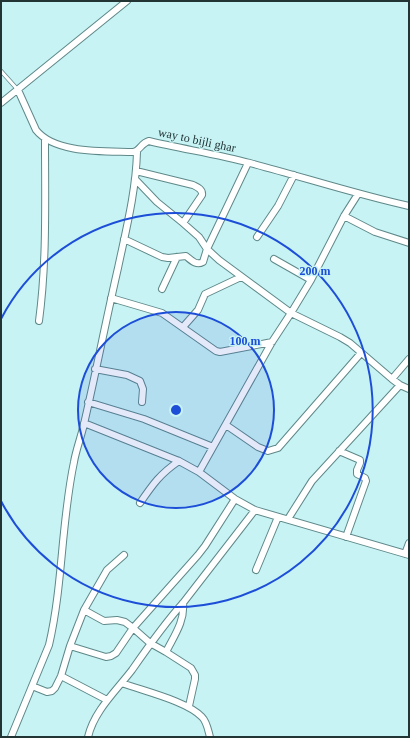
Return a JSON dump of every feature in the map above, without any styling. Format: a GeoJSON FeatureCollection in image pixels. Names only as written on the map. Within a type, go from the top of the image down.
{"type":"FeatureCollection","features":[{"type":"Feature","properties":{"kind":"street"},"geometry":{"type":"LineString","coordinates":[[1,103],[127,1]]}},
{"type":"Feature","properties":{"kind":"street"},"geometry":{"type":"LineString","coordinates":[[11,737],[49,645],[52,632],[74,462],[84,423],[124,239],[135,179],[137,152],[86,151],[72,149],[45,140],[36,130],[18,90]]}},
{"type":"Feature","properties":{"kind":"street"},"geometry":{"type":"LineString","coordinates":[[39,321],[42,301],[44,246],[45,140]]}},
{"type":"Feature","properties":{"kind":"street","name":"way to bijli ghar"},"geometry":{"type":"LineString","coordinates":[[137,152],[143,144],[149,141],[248,163],[377,199],[409,204]]}},
{"type":"Feature","properties":{"kind":"street"},"geometry":{"type":"LineString","coordinates":[[124,239],[162,257],[168,258],[186,256],[200,264],[203,262],[207,249],[248,163]]}},
{"type":"Feature","properties":{"kind":"street"},"geometry":{"type":"LineString","coordinates":[[136,171],[193,185],[201,190],[202,195],[183,222]]}},
{"type":"Feature","properties":{"kind":"street"},"geometry":{"type":"LineString","coordinates":[[256,237],[278,206],[294,175]]}},
{"type":"Feature","properties":{"kind":"street"},"geometry":{"type":"LineString","coordinates":[[135,179],[156,202],[183,222],[199,237],[207,249],[241,277],[291,313],[340,337],[362,353],[392,379],[409,389]]}},
{"type":"Feature","properties":{"kind":"street"},"geometry":{"type":"LineString","coordinates":[[199,472],[272,342],[311,280],[344,216],[358,194]]}},
{"type":"Feature","properties":{"kind":"street"},"geometry":{"type":"LineString","coordinates":[[344,216],[375,232],[409,243]]}},
{"type":"Feature","properties":{"kind":"street"},"geometry":{"type":"LineString","coordinates":[[162,290],[177,257]]}},
{"type":"Feature","properties":{"kind":"street"},"geometry":{"type":"LineString","coordinates":[[274,259],[311,280]]}},
{"type":"Feature","properties":{"kind":"street"},"geometry":{"type":"LineString","coordinates":[[183,327],[198,310],[205,294],[241,277]]}},
{"type":"Feature","properties":{"kind":"street"},"geometry":{"type":"LineString","coordinates":[[111,298],[162,313],[220,352],[272,342]]}},
{"type":"Feature","properties":{"kind":"street"},"geometry":{"type":"LineString","coordinates":[[226,425],[258,447],[268,451],[278,448],[362,353]]}},
{"type":"Feature","properties":{"kind":"street"},"geometry":{"type":"LineString","coordinates":[[392,379],[409,359]]}},
{"type":"Feature","properties":{"kind":"street"},"geometry":{"type":"LineString","coordinates":[[95,369],[127,375],[140,381],[143,388],[142,402]]}},
{"type":"Feature","properties":{"kind":"street"},"geometry":{"type":"LineString","coordinates":[[288,520],[312,481],[400,385]]}},
{"type":"Feature","properties":{"kind":"street"},"geometry":{"type":"LineString","coordinates":[[88,402],[144,419],[213,447]]}},
{"type":"Feature","properties":{"kind":"street"},"geometry":{"type":"LineString","coordinates":[[84,423],[179,461],[199,472],[235,499],[255,510],[407,554],[409,543]]}},
{"type":"Feature","properties":{"kind":"street"},"geometry":{"type":"LineString","coordinates":[[339,451],[360,460],[356,470],[357,474],[365,478],[366,481],[346,537]]}},
{"type":"Feature","properties":{"kind":"street"},"geometry":{"type":"LineString","coordinates":[[140,503],[159,477],[179,461]]}},
{"type":"Feature","properties":{"kind":"street"},"geometry":{"type":"LineString","coordinates":[[70,646],[106,657],[116,653],[133,628],[205,546],[235,499]]}},
{"type":"Feature","properties":{"kind":"street"},"geometry":{"type":"LineString","coordinates":[[88,737],[92,723],[107,700],[122,683],[150,644],[255,510]]}},
{"type":"Feature","properties":{"kind":"street"},"geometry":{"type":"LineString","coordinates":[[256,570],[278,517]]}},
{"type":"Feature","properties":{"kind":"street"},"geometry":{"type":"LineString","coordinates":[[32,686],[47,692],[52,691],[61,676],[70,646],[84,610],[107,570],[124,555]]}},
{"type":"Feature","properties":{"kind":"street"},"geometry":{"type":"LineString","coordinates":[[166,652],[183,619],[183,603]]}},
{"type":"Feature","properties":{"kind":"street"},"geometry":{"type":"LineString","coordinates":[[84,610],[102,620],[121,621],[133,628],[150,644],[191,668],[195,675],[188,706]]}},
{"type":"Feature","properties":{"kind":"street"},"geometry":{"type":"LineString","coordinates":[[61,676],[107,700]]}},
{"type":"Feature","properties":{"kind":"street"},"geometry":{"type":"LineString","coordinates":[[122,683],[188,706],[205,721],[210,737]]}},
{"type":"Feature","properties":{"kind":"lane"},"geometry":{"type":"LineString","coordinates":[[1,71],[18,90]]}}]}
